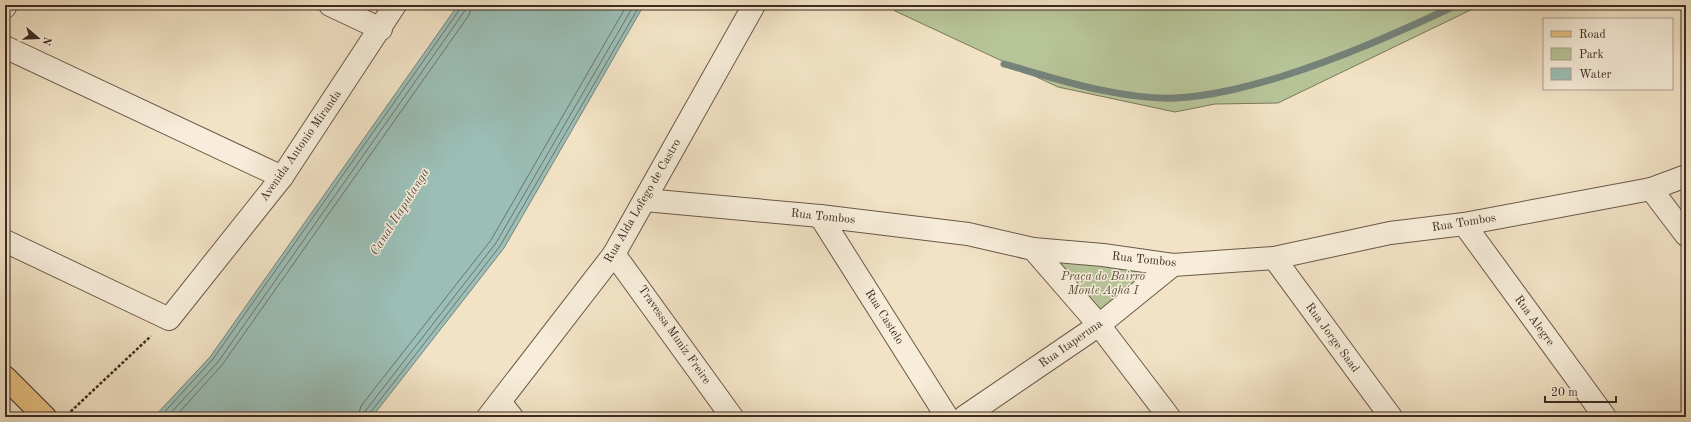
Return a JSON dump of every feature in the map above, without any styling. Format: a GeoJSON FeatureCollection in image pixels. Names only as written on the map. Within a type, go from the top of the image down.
{"type":"FeatureCollection","features":[{"type":"Feature","properties":{"kind":"main road"},"geometry":{"type":"LineString","coordinates":[[5,377],[45,417]]}},
{"type":"Feature","properties":{"kind":"street"},"geometry":{"type":"LineString","coordinates":[[330,5],[381,29]]}},
{"type":"Feature","properties":{"kind":"street","name":"Avenida Antonio Miranda"},"geometry":{"type":"LineString","coordinates":[[169,319],[282,177],[381,29],[395,5]]}},
{"type":"Feature","properties":{"kind":"street","name":"Rua Alda Lofego de Castro"},"geometry":{"type":"LineString","coordinates":[[500,412],[614,254],[753,8]]}},
{"type":"Feature","properties":{"kind":"street"},"geometry":{"type":"LineString","coordinates":[[5,47],[282,177]]}},
{"type":"Feature","properties":{"kind":"street","name":"Rua Tombos"},"geometry":{"type":"LineString","coordinates":[[645,200],[820,216],[968,234],[1033,249],[1103,255],[1173,264],[1274,258],[1390,234],[1464,224],[1651,189],[1686,176]]}},
{"type":"Feature","properties":{"kind":"street"},"geometry":{"type":"LineString","coordinates":[[1651,189],[1686,235]]}},
{"type":"Feature","properties":{"kind":"street","name":"Rua Castelo"},"geometry":{"type":"LineString","coordinates":[[820,216],[947,417]]}},
{"type":"Feature","properties":{"kind":"street","name":"Rua Alegre"},"geometry":{"type":"LineString","coordinates":[[1464,224],[1605,417]]}},
{"type":"Feature","properties":{"kind":"street"},"geometry":{"type":"LineString","coordinates":[[5,241],[169,319]]}},
{"type":"Feature","properties":{"kind":"street"},"geometry":{"type":"LineString","coordinates":[[1033,249],[1099,325],[1169,417]]}},
{"type":"Feature","properties":{"kind":"street","name":"Travessa Muniz Freire"},"geometry":{"type":"LineString","coordinates":[[614,254],[732,417]]}},
{"type":"Feature","properties":{"kind":"street","name":"Rua Jorge Saad"},"geometry":{"type":"LineString","coordinates":[[1274,258],[1391,417]]}},
{"type":"Feature","properties":{"kind":"street","name":"Rua Itaperuna"},"geometry":{"type":"LineString","coordinates":[[964,417],[1099,325],[1173,264]]}},
{"type":"Feature","properties":{"kind":"path"},"geometry":{"type":"LineString","coordinates":[[65,417],[169,319]]}},
{"type":"Feature","properties":{"kind":"green space"},"geometry":{"type":"Polygon","coordinates":[[[892,5],[1481,5],[1278,103],[1215,104],[1175,112],[1058,87],[895,11],[892,5]]]}},
{"type":"Feature","properties":{"kind":"green space","name":"Praça do Bairro Monte Aghá I"},"geometry":{"type":"Polygon","coordinates":[[[1033,249],[1173,265],[1099,325],[1033,249]]]}},
{"type":"Feature","properties":{"kind":"water","name":"Canal Itaputanga"},"geometry":{"type":"Polygon","coordinates":[[[458,5],[644,5],[504,248],[372,417],[154,417],[210,357],[458,5]]]}},
{"type":"Feature","properties":{"kind":"waterway"},"geometry":{"type":"LineString","coordinates":[[1004,64],[1067,82],[1133,96],[1176,98],[1203,95],[1254,84],[1303,70],[1370,44],[1457,5]]}}]}
